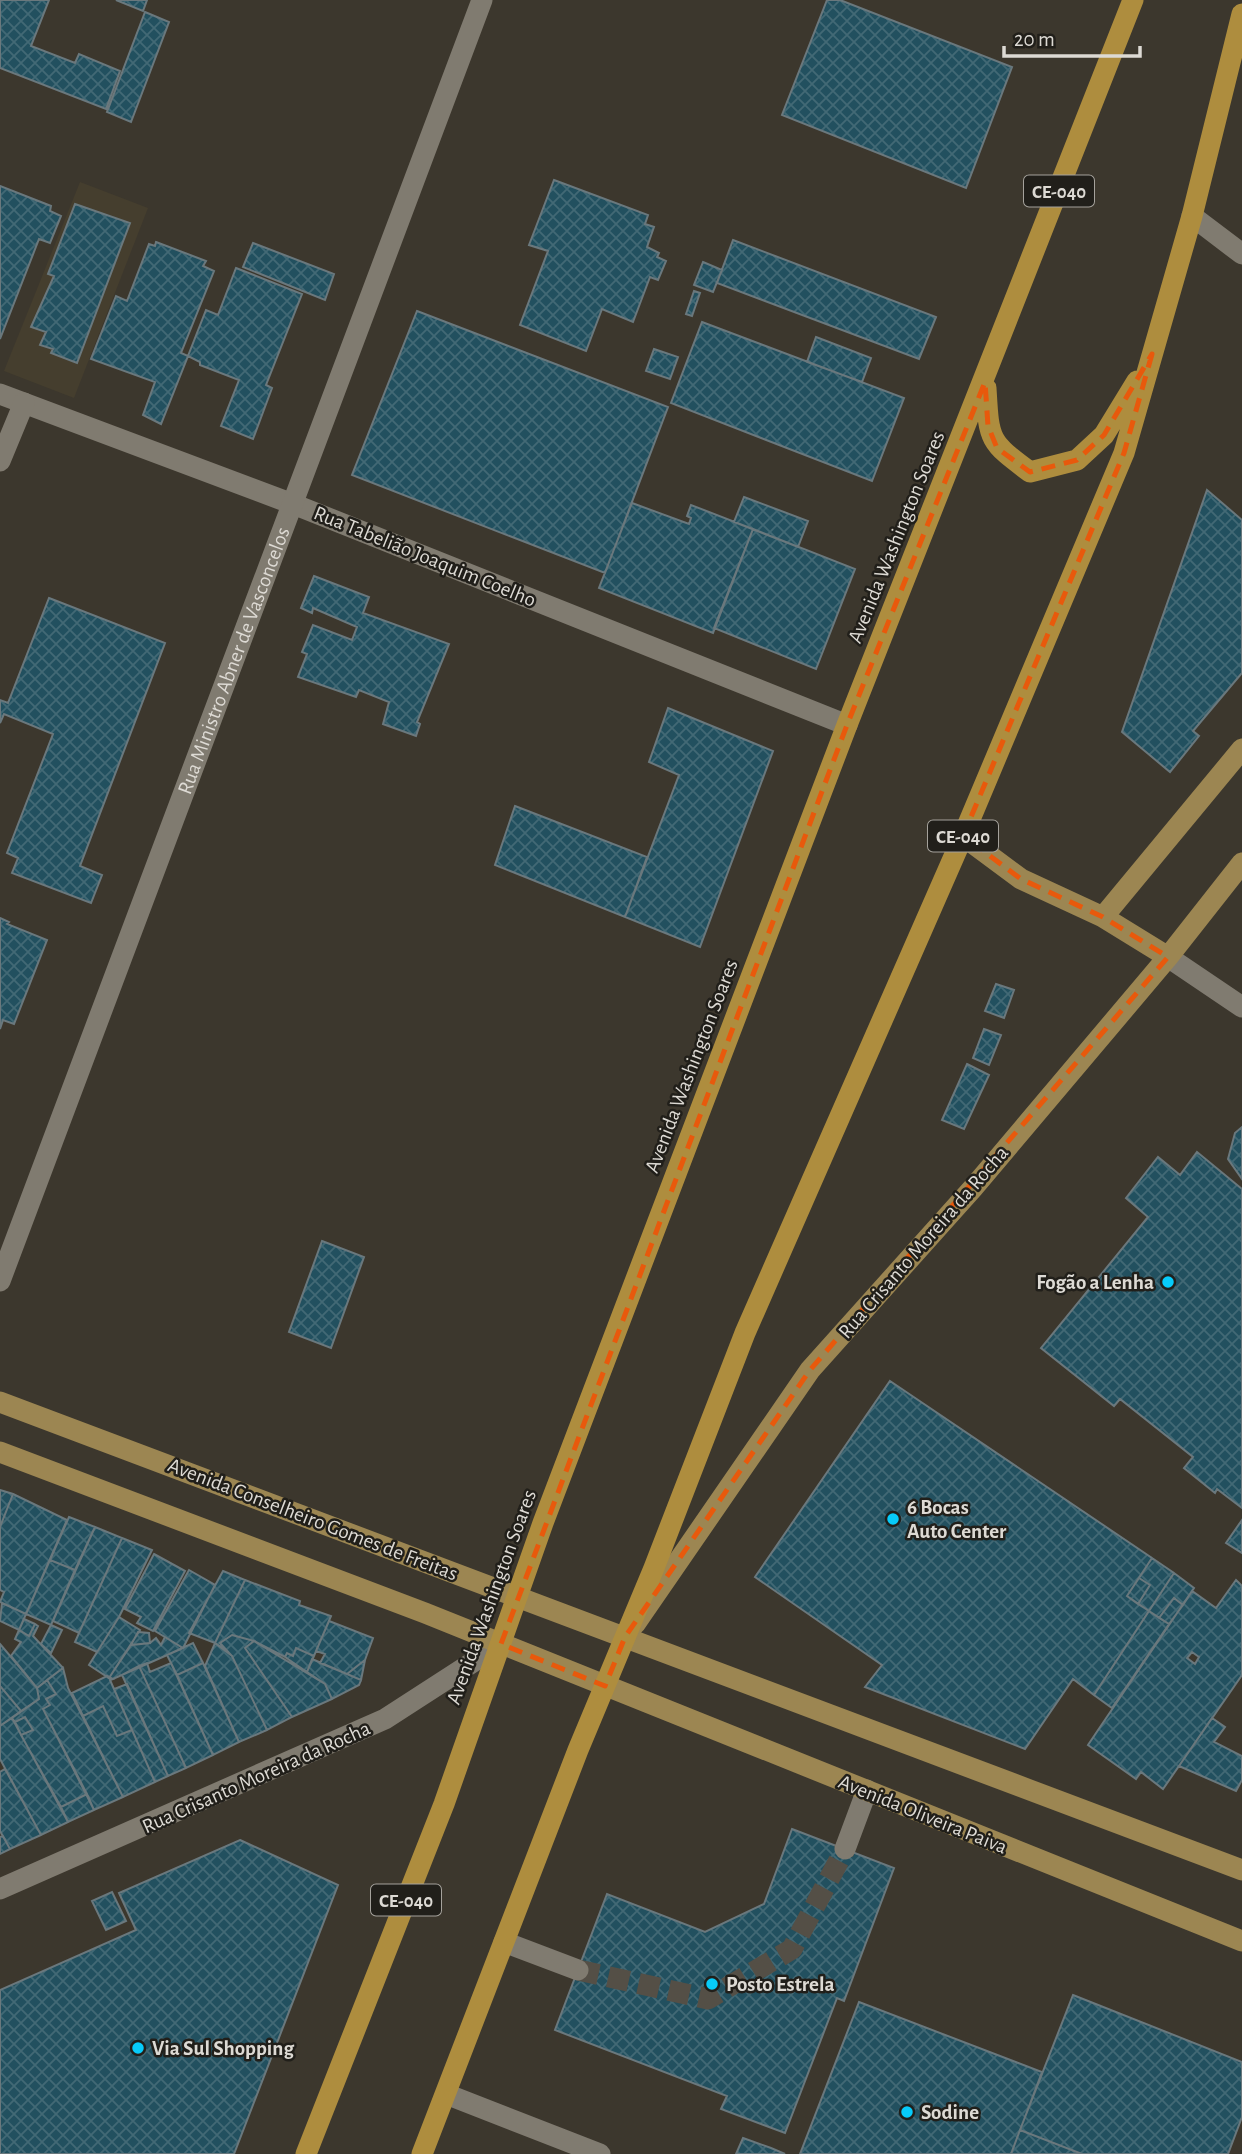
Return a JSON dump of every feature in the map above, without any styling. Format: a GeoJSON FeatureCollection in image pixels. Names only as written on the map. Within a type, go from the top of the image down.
{"type":"FeatureCollection","features":[{"type":"Feature","properties":{"kind":"highway","name":"Avenida Washington Soares"},"geometry":{"type":"LineString","coordinates":[[306,2154],[443,1804],[517,1596],[847,725],[985,382],[1133,0]]}},
{"type":"Feature","properties":{"kind":"highway","name":"CE-040"},"geometry":{"type":"LineString","coordinates":[[422,2154],[745,1333],[963,836],[1124,453],[1192,216],[1242,14]]}},
{"type":"Feature","properties":{"kind":"highway"},"geometry":{"type":"LineString","coordinates":[[985,382],[988,426],[997,448],[1030,472],[1077,460],[1104,435],[1152,354]]}},
{"type":"Feature","properties":{"kind":"main road"},"geometry":{"type":"LineString","coordinates":[[1103,917],[1242,749]]}},
{"type":"Feature","properties":{"kind":"main road"},"geometry":{"type":"LineString","coordinates":[[963,836],[1021,878],[1103,917],[1168,957]]}},
{"type":"Feature","properties":{"kind":"main road","name":"Rua Crisanto Moreira da Rocha"},"geometry":{"type":"LineString","coordinates":[[625,1637],[810,1370],[973,1188],[1168,957],[1242,863]]}},
{"type":"Feature","properties":{"kind":"main road","name":"Avenida Conselheiro Gomes de Freitas"},"geometry":{"type":"LineString","coordinates":[[0,1402],[625,1637]]}},
{"type":"Feature","properties":{"kind":"main road"},"geometry":{"type":"LineString","coordinates":[[0,1452],[605,1686]]}},
{"type":"Feature","properties":{"kind":"main road"},"geometry":{"type":"LineString","coordinates":[[625,1637],[1242,1870]]}},
{"type":"Feature","properties":{"kind":"main road","name":"Avenida Oliveira Paiva"},"geometry":{"type":"LineString","coordinates":[[605,1686],[1242,1941]]}},
{"type":"Feature","properties":{"kind":"street","name":"Rua Ministro Abner de Vasconcelos"},"geometry":{"type":"LineString","coordinates":[[0,1282],[482,0]]}},
{"type":"Feature","properties":{"kind":"street"},"geometry":{"type":"LineString","coordinates":[[1192,216],[1242,254]]}},
{"type":"Feature","properties":{"kind":"street","name":"Rua Tabelião Joaquim Coelho"},"geometry":{"type":"LineString","coordinates":[[0,394],[293,504],[847,725]]}},
{"type":"Feature","properties":{"kind":"street"},"geometry":{"type":"LineString","coordinates":[[0,461],[24,403]]}},
{"type":"Feature","properties":{"kind":"street"},"geometry":{"type":"LineString","coordinates":[[1168,957],[1242,1007]]}},
{"type":"Feature","properties":{"kind":"street","name":"Rua Crisanto Moreira da Rocha"},"geometry":{"type":"LineString","coordinates":[[0,1889],[385,1719],[500,1644]]}},
{"type":"Feature","properties":{"kind":"street"},"geometry":{"type":"LineString","coordinates":[[845,1849],[867,1790]]}},
{"type":"Feature","properties":{"kind":"street"},"geometry":{"type":"LineString","coordinates":[[504,1942],[578,1970]]}},
{"type":"Feature","properties":{"kind":"street"},"geometry":{"type":"LineString","coordinates":[[446,2094],[600,2154]]}},
{"type":"Feature","properties":{"kind":"highlighted area"},"geometry":{"type":"Polygon","coordinates":[[[1152,354],[1124,453],[963,836],[1021,879],[1103,917],[1168,957],[810,1370],[625,1637],[605,1686],[501,1644],[847,725],[985,382],[988,426],[997,448],[1030,472],[1077,460],[1104,435],[1152,354]]]}},
{"type":"Feature","properties":{"kind":"shaded area"},"geometry":{"type":"Polygon","coordinates":[[[80,182],[148,208],[74,398],[4,371],[80,182]]]}},
{"type":"Feature","properties":{"kind":"building"},"geometry":{"type":"Polygon","coordinates":[[[0,0],[49,0],[31,46],[75,63],[79,54],[120,71],[106,109],[0,68],[0,0]]]}},
{"type":"Feature","properties":{"kind":"building"},"geometry":{"type":"Polygon","coordinates":[[[116,0],[147,0],[143,11],[116,0]]]}},
{"type":"Feature","properties":{"kind":"building"},"geometry":{"type":"Polygon","coordinates":[[[827,0],[840,0],[1012,67],[966,188],[782,115],[827,0]]]}},
{"type":"Feature","properties":{"kind":"building"},"geometry":{"type":"Polygon","coordinates":[[[145,12],[169,22],[131,122],[107,112],[145,12]]]}},
{"type":"Feature","properties":{"kind":"building"},"geometry":{"type":"Polygon","coordinates":[[[554,180],[648,215],[645,224],[654,227],[647,247],[659,253],[657,257],[666,261],[658,280],[650,277],[633,322],[602,309],[586,351],[520,325],[548,251],[529,245],[554,180]]]}},
{"type":"Feature","properties":{"kind":"building"},"geometry":{"type":"Polygon","coordinates":[[[0,186],[51,206],[50,211],[61,216],[50,243],[39,239],[0,339],[0,186]]]}},
{"type":"Feature","properties":{"kind":"building"},"geometry":{"type":"Polygon","coordinates":[[[75,204],[130,223],[77,363],[51,353],[53,349],[40,345],[46,332],[31,327],[54,276],[48,274],[75,204]]]}},
{"type":"Feature","properties":{"kind":"building"},"geometry":{"type":"Polygon","coordinates":[[[733,240],[936,317],[919,359],[717,283],[733,240]]]}},
{"type":"Feature","properties":{"kind":"building"},"geometry":{"type":"Polygon","coordinates":[[[156,242],[206,261],[203,266],[214,271],[181,353],[188,356],[161,424],[143,415],[155,382],[91,359],[116,296],[127,301],[149,244],[155,246],[156,242]]]}},
{"type":"Feature","properties":{"kind":"building"},"geometry":{"type":"Polygon","coordinates":[[[253,243],[334,274],[325,300],[243,267],[253,243]]]}},
{"type":"Feature","properties":{"kind":"building"},"geometry":{"type":"Polygon","coordinates":[[[703,262],[722,270],[713,292],[694,285],[703,262]]]}},
{"type":"Feature","properties":{"kind":"building"},"geometry":{"type":"Polygon","coordinates":[[[236,268],[302,294],[266,385],[272,388],[253,439],[221,426],[239,380],[200,365],[200,362],[188,356],[206,310],[218,315],[236,268]]]}},
{"type":"Feature","properties":{"kind":"building"},"geometry":{"type":"Polygon","coordinates":[[[694,291],[700,293],[692,316],[686,314],[694,291]]]}},
{"type":"Feature","properties":{"kind":"building"},"geometry":{"type":"Polygon","coordinates":[[[417,311],[668,407],[605,573],[352,475],[417,311]]]}},
{"type":"Feature","properties":{"kind":"building"},"geometry":{"type":"Polygon","coordinates":[[[702,322],[904,398],[872,481],[671,403],[702,322]]]}},
{"type":"Feature","properties":{"kind":"building"},"geometry":{"type":"Polygon","coordinates":[[[816,337],[871,358],[862,382],[807,362],[816,337]]]}},
{"type":"Feature","properties":{"kind":"building"},"geometry":{"type":"Polygon","coordinates":[[[654,349],[678,357],[670,379],[646,371],[654,349]]]}},
{"type":"Feature","properties":{"kind":"building"},"geometry":{"type":"Polygon","coordinates":[[[1207,490],[1242,520],[1242,673],[1193,731],[1199,736],[1170,772],[1122,732],[1207,490]]]}},
{"type":"Feature","properties":{"kind":"building"},"geometry":{"type":"Polygon","coordinates":[[[744,497],[808,521],[798,547],[734,522],[744,497]]]}},
{"type":"Feature","properties":{"kind":"building"},"geometry":{"type":"Polygon","coordinates":[[[632,503],[689,524],[691,518],[687,516],[691,505],[753,529],[713,633],[599,588],[632,503]]]}},
{"type":"Feature","properties":{"kind":"building"},"geometry":{"type":"Polygon","coordinates":[[[753,529],[855,569],[816,669],[714,628],[753,529]]]}},
{"type":"Feature","properties":{"kind":"building"},"geometry":{"type":"Polygon","coordinates":[[[314,576],[369,597],[363,613],[449,644],[417,722],[420,724],[416,736],[383,724],[389,702],[359,690],[356,697],[298,677],[307,654],[302,652],[313,625],[352,640],[357,627],[313,608],[312,613],[301,608],[314,576]]]}},
{"type":"Feature","properties":{"kind":"building"},"geometry":{"type":"Polygon","coordinates":[[[49,598],[165,643],[80,866],[102,875],[91,903],[12,873],[18,858],[7,853],[53,734],[4,714],[0,723],[0,700],[8,703],[49,598]]]}},
{"type":"Feature","properties":{"kind":"building"},"geometry":{"type":"Polygon","coordinates":[[[668,708],[773,751],[700,947],[625,917],[679,775],[649,762],[668,708]]]}},
{"type":"Feature","properties":{"kind":"building"},"geometry":{"type":"Polygon","coordinates":[[[515,806],[647,857],[625,917],[495,865],[515,806]]]}},
{"type":"Feature","properties":{"kind":"building"},"geometry":{"type":"Polygon","coordinates":[[[0,918],[9,922],[7,924],[47,940],[14,1024],[3,1020],[0,1029],[0,918]]]}},
{"type":"Feature","properties":{"kind":"building"},"geometry":{"type":"Polygon","coordinates":[[[996,984],[1014,990],[1004,1018],[985,1011],[996,984]]]}},
{"type":"Feature","properties":{"kind":"building"},"geometry":{"type":"Polygon","coordinates":[[[984,1029],[1001,1035],[989,1065],[973,1058],[984,1029]]]}},
{"type":"Feature","properties":{"kind":"building"},"geometry":{"type":"Polygon","coordinates":[[[967,1064],[989,1075],[964,1129],[942,1120],[967,1064]]]}},
{"type":"Feature","properties":{"kind":"building"},"geometry":{"type":"Polygon","coordinates":[[[1242,1127],[1242,1179],[1228,1159],[1235,1133],[1242,1127]]]}},
{"type":"Feature","properties":{"kind":"building","name":"Fogão a Lenha"},"geometry":{"type":"Polygon","coordinates":[[[1197,1152],[1242,1189],[1242,1508],[1217,1489],[1215,1493],[1184,1468],[1193,1457],[1120,1399],[1114,1406],[1041,1348],[1148,1217],[1126,1198],[1158,1157],[1180,1175],[1197,1152]]]}},
{"type":"Feature","properties":{"kind":"building"},"geometry":{"type":"Polygon","coordinates":[[[322,1241],[364,1257],[331,1348],[289,1332],[322,1241]]]}},
{"type":"Feature","properties":{"kind":"building"},"geometry":{"type":"Polygon","coordinates":[[[890,1381],[1152,1558],[1127,1596],[1149,1611],[1094,1695],[1073,1679],[1025,1749],[865,1687],[882,1665],[755,1577],[890,1381]]]}},
{"type":"Feature","properties":{"kind":"building"},"geometry":{"type":"Polygon","coordinates":[[[0,1490],[13,1494],[0,1527],[0,1490]]]}},
{"type":"Feature","properties":{"kind":"building"},"geometry":{"type":"Polygon","coordinates":[[[13,1494],[67,1520],[26,1614],[0,1602],[4,1592],[0,1590],[0,1527],[13,1494]]]}},
{"type":"Feature","properties":{"kind":"building"},"geometry":{"type":"Polygon","coordinates":[[[69,1517],[95,1527],[75,1570],[50,1560],[69,1517]]]}},
{"type":"Feature","properties":{"kind":"building"},"geometry":{"type":"Polygon","coordinates":[[[1242,1520],[1242,1553],[1226,1543],[1242,1520]]]}},
{"type":"Feature","properties":{"kind":"building"},"geometry":{"type":"Polygon","coordinates":[[[95,1527],[122,1538],[79,1633],[53,1621],[95,1527]]]}},
{"type":"Feature","properties":{"kind":"building"},"geometry":{"type":"Polygon","coordinates":[[[122,1538],[152,1550],[119,1617],[97,1652],[75,1642],[122,1538]]]}},
{"type":"Feature","properties":{"kind":"building"},"geometry":{"type":"Polygon","coordinates":[[[154,1554],[185,1571],[153,1631],[137,1623],[141,1617],[125,1609],[154,1554]]]}},
{"type":"Feature","properties":{"kind":"building"},"geometry":{"type":"Polygon","coordinates":[[[1152,1558],[1174,1573],[1149,1611],[1138,1604],[1150,1585],[1139,1578],[1152,1558]]]}},
{"type":"Feature","properties":{"kind":"building"},"geometry":{"type":"Polygon","coordinates":[[[50,1560],[75,1570],[51,1625],[26,1614],[50,1560]]]}},
{"type":"Feature","properties":{"kind":"building"},"geometry":{"type":"Polygon","coordinates":[[[189,1570],[215,1585],[183,1648],[155,1631],[189,1570]]]}},
{"type":"Feature","properties":{"kind":"building"},"geometry":{"type":"Polygon","coordinates":[[[223,1571],[245,1580],[215,1643],[189,1633],[223,1571]]]}},
{"type":"Feature","properties":{"kind":"building"},"geometry":{"type":"Polygon","coordinates":[[[1174,1573],[1194,1588],[1183,1605],[1174,1598],[1159,1618],[1149,1611],[1174,1573]]]}},
{"type":"Feature","properties":{"kind":"building"},"geometry":{"type":"Polygon","coordinates":[[[1139,1578],[1150,1585],[1138,1604],[1127,1596],[1139,1578]]]}},
{"type":"Feature","properties":{"kind":"building"},"geometry":{"type":"Polygon","coordinates":[[[245,1580],[300,1601],[299,1605],[331,1616],[314,1656],[296,1648],[293,1656],[287,1653],[285,1657],[254,1641],[232,1635],[220,1643],[224,1649],[215,1643],[245,1580]]]}},
{"type":"Feature","properties":{"kind":"building"},"geometry":{"type":"Polygon","coordinates":[[[1236,1580],[1242,1586],[1242,1675],[1163,1789],[1141,1772],[1136,1779],[1088,1745],[1192,1591],[1216,1608],[1236,1580]],[[1192,1652],[1187,1658],[1195,1664],[1199,1657],[1192,1652]]]}},
{"type":"Feature","properties":{"kind":"building"},"geometry":{"type":"Polygon","coordinates":[[[1174,1598],[1183,1605],[1169,1624],[1159,1618],[1174,1598]]]}},
{"type":"Feature","properties":{"kind":"building"},"geometry":{"type":"Polygon","coordinates":[[[2,1603],[26,1614],[19,1630],[0,1621],[2,1603]]]}},
{"type":"Feature","properties":{"kind":"building"},"geometry":{"type":"Polygon","coordinates":[[[1149,1611],[1169,1624],[1112,1708],[1094,1695],[1149,1611]]]}},
{"type":"Feature","properties":{"kind":"building"},"geometry":{"type":"Polygon","coordinates":[[[119,1617],[140,1630],[109,1678],[89,1665],[119,1617]]]}},
{"type":"Feature","properties":{"kind":"building"},"geometry":{"type":"Polygon","coordinates":[[[24,1619],[35,1624],[29,1636],[19,1630],[24,1619]]]}},
{"type":"Feature","properties":{"kind":"building"},"geometry":{"type":"Polygon","coordinates":[[[329,1621],[373,1638],[365,1660],[347,1674],[320,1663],[325,1654],[316,1651],[329,1621]]]}},
{"type":"Feature","properties":{"kind":"building"},"geometry":{"type":"Polygon","coordinates":[[[35,1624],[38,1626],[33,1636],[63,1668],[37,1688],[11,1656],[21,1642],[15,1639],[19,1630],[29,1636],[35,1624]]]}},
{"type":"Feature","properties":{"kind":"building"},"geometry":{"type":"Polygon","coordinates":[[[51,1625],[62,1630],[51,1653],[41,1644],[51,1625]]]}},
{"type":"Feature","properties":{"kind":"building"},"geometry":{"type":"Polygon","coordinates":[[[138,1632],[149,1633],[150,1643],[131,1645],[138,1632]]]}},
{"type":"Feature","properties":{"kind":"building"},"geometry":{"type":"Polygon","coordinates":[[[232,1635],[254,1641],[245,1648],[292,1717],[267,1730],[232,1656],[220,1643],[232,1635]]]}},
{"type":"Feature","properties":{"kind":"building"},"geometry":{"type":"Polygon","coordinates":[[[165,1637],[183,1648],[113,1679],[109,1678],[131,1645],[150,1643],[156,1638],[161,1645],[165,1637]]]}},
{"type":"Feature","properties":{"kind":"building"},"geometry":{"type":"Polygon","coordinates":[[[254,1641],[325,1684],[332,1699],[292,1717],[245,1648],[254,1641]]]}},
{"type":"Feature","properties":{"kind":"building"},"geometry":{"type":"Polygon","coordinates":[[[193,1643],[203,1663],[177,1675],[167,1655],[193,1643]]]}},
{"type":"Feature","properties":{"kind":"building"},"geometry":{"type":"Polygon","coordinates":[[[215,1643],[232,1656],[267,1730],[239,1742],[205,1666],[215,1643]]]}},
{"type":"Feature","properties":{"kind":"building"},"geometry":{"type":"Polygon","coordinates":[[[0,1644],[37,1688],[39,1699],[21,1711],[0,1686],[0,1644]]]}},
{"type":"Feature","properties":{"kind":"building"},"geometry":{"type":"Polygon","coordinates":[[[296,1648],[314,1656],[307,1672],[285,1657],[287,1653],[293,1656],[296,1648]]]}},
{"type":"Feature","properties":{"kind":"building"},"geometry":{"type":"Polygon","coordinates":[[[312,1659],[361,1680],[359,1685],[332,1699],[325,1684],[307,1672],[312,1659]]]}},
{"type":"Feature","properties":{"kind":"building"},"geometry":{"type":"Polygon","coordinates":[[[365,1660],[361,1680],[347,1674],[365,1660]]]}},
{"type":"Feature","properties":{"kind":"building"},"geometry":{"type":"Polygon","coordinates":[[[147,1663],[150,1672],[171,1663],[213,1755],[186,1768],[139,1666],[147,1663]]]}},
{"type":"Feature","properties":{"kind":"building"},"geometry":{"type":"Polygon","coordinates":[[[203,1663],[239,1742],[213,1755],[177,1675],[203,1663]]]}},
{"type":"Feature","properties":{"kind":"building"},"geometry":{"type":"Polygon","coordinates":[[[139,1666],[186,1768],[168,1776],[122,1675],[139,1666]]]}},
{"type":"Feature","properties":{"kind":"building"},"geometry":{"type":"Polygon","coordinates":[[[63,1668],[68,1688],[123,1797],[94,1810],[43,1709],[50,1705],[46,1699],[56,1694],[47,1680],[63,1668]]]}},
{"type":"Feature","properties":{"kind":"building"},"geometry":{"type":"Polygon","coordinates":[[[107,1676],[113,1679],[110,1680],[132,1730],[117,1736],[103,1706],[83,1716],[72,1693],[107,1676]]]}},
{"type":"Feature","properties":{"kind":"building"},"geometry":{"type":"Polygon","coordinates":[[[47,1680],[56,1694],[46,1699],[50,1705],[43,1709],[87,1794],[61,1807],[21,1735],[33,1730],[25,1717],[15,1722],[12,1718],[39,1699],[37,1688],[47,1680]]]}},
{"type":"Feature","properties":{"kind":"building"},"geometry":{"type":"Polygon","coordinates":[[[127,1684],[168,1776],[155,1782],[114,1689],[127,1684]]]}},
{"type":"Feature","properties":{"kind":"building"},"geometry":{"type":"Polygon","coordinates":[[[0,1686],[21,1711],[0,1726],[0,1686]]]}},
{"type":"Feature","properties":{"kind":"building"},"geometry":{"type":"Polygon","coordinates":[[[103,1706],[117,1736],[132,1730],[155,1782],[123,1797],[83,1716],[103,1706]]]}},
{"type":"Feature","properties":{"kind":"building"},"geometry":{"type":"Polygon","coordinates":[[[25,1717],[33,1730],[21,1735],[15,1722],[25,1717]]]}},
{"type":"Feature","properties":{"kind":"building"},"geometry":{"type":"Polygon","coordinates":[[[12,1718],[68,1822],[41,1835],[0,1759],[0,1726],[12,1718]]]}},
{"type":"Feature","properties":{"kind":"building"},"geometry":{"type":"Polygon","coordinates":[[[1212,1718],[1225,1727],[1214,1742],[1242,1756],[1242,1780],[1236,1791],[1179,1766],[1212,1718]]]}},
{"type":"Feature","properties":{"kind":"building"},"geometry":{"type":"Polygon","coordinates":[[[5,1769],[41,1835],[10,1849],[0,1831],[0,1772],[5,1769]]]}},
{"type":"Feature","properties":{"kind":"building"},"geometry":{"type":"Polygon","coordinates":[[[87,1794],[94,1810],[68,1822],[61,1807],[87,1794]]]}},
{"type":"Feature","properties":{"kind":"building","name":"Posto Estrela"},"geometry":{"type":"Polygon","coordinates":[[[792,1829],[894,1868],[844,2001],[837,1998],[785,2133],[721,2109],[727,2096],[555,2030],[607,1894],[705,1932],[764,1904],[792,1829]]]}},
{"type":"Feature","properties":{"kind":"building"},"geometry":{"type":"Polygon","coordinates":[[[3,1836],[10,1849],[0,1854],[0,1837],[3,1836]]]}},
{"type":"Feature","properties":{"kind":"building","name":"Via Sul Shopping"},"geometry":{"type":"Polygon","coordinates":[[[240,1840],[338,1885],[234,2154],[0,2154],[0,1990],[136,1930],[119,1893],[240,1840]]]}},
{"type":"Feature","properties":{"kind":"building"},"geometry":{"type":"Polygon","coordinates":[[[112,1892],[126,1921],[106,1930],[92,1901],[112,1892]]]}},
{"type":"Feature","properties":{"kind":"building"},"geometry":{"type":"Polygon","coordinates":[[[1073,1995],[1242,2062],[1242,2117],[1228,2154],[1082,2154],[1020,2130],[1073,1995]]]}},
{"type":"Feature","properties":{"kind":"building"},"geometry":{"type":"Polygon","coordinates":[[[859,2002],[1042,2072],[1011,2154],[800,2154],[859,2002]]]}},
{"type":"Feature","properties":{"kind":"building"},"geometry":{"type":"Polygon","coordinates":[[[1020,2130],[1082,2154],[1011,2154],[1020,2130]]]}},
{"type":"Feature","properties":{"kind":"building"},"geometry":{"type":"Polygon","coordinates":[[[743,2138],[771,2148],[785,2154],[736,2154],[743,2138]]]}},
{"type":"Feature","properties":{"kind":"tunnel"},"geometry":{"type":"LineString","coordinates":[[578,1970],[708,1999],[792,1949],[845,1849]]}},
{"type":"Feature","properties":{"kind":"place","name":"Fogão a Lenha"},"geometry":{"type":"Point","coordinates":[1168,1282]}},
{"type":"Feature","properties":{"kind":"place","name":"6 Bocas Auto Center"},"geometry":{"type":"Point","coordinates":[893,1519]}},
{"type":"Feature","properties":{"kind":"place","name":"Posto Estrela"},"geometry":{"type":"Point","coordinates":[712,1984]}},
{"type":"Feature","properties":{"kind":"place","name":"Via Sul Shopping"},"geometry":{"type":"Point","coordinates":[138,2048]}},
{"type":"Feature","properties":{"kind":"place","name":"Sodine"},"geometry":{"type":"Point","coordinates":[907,2112]}}]}
